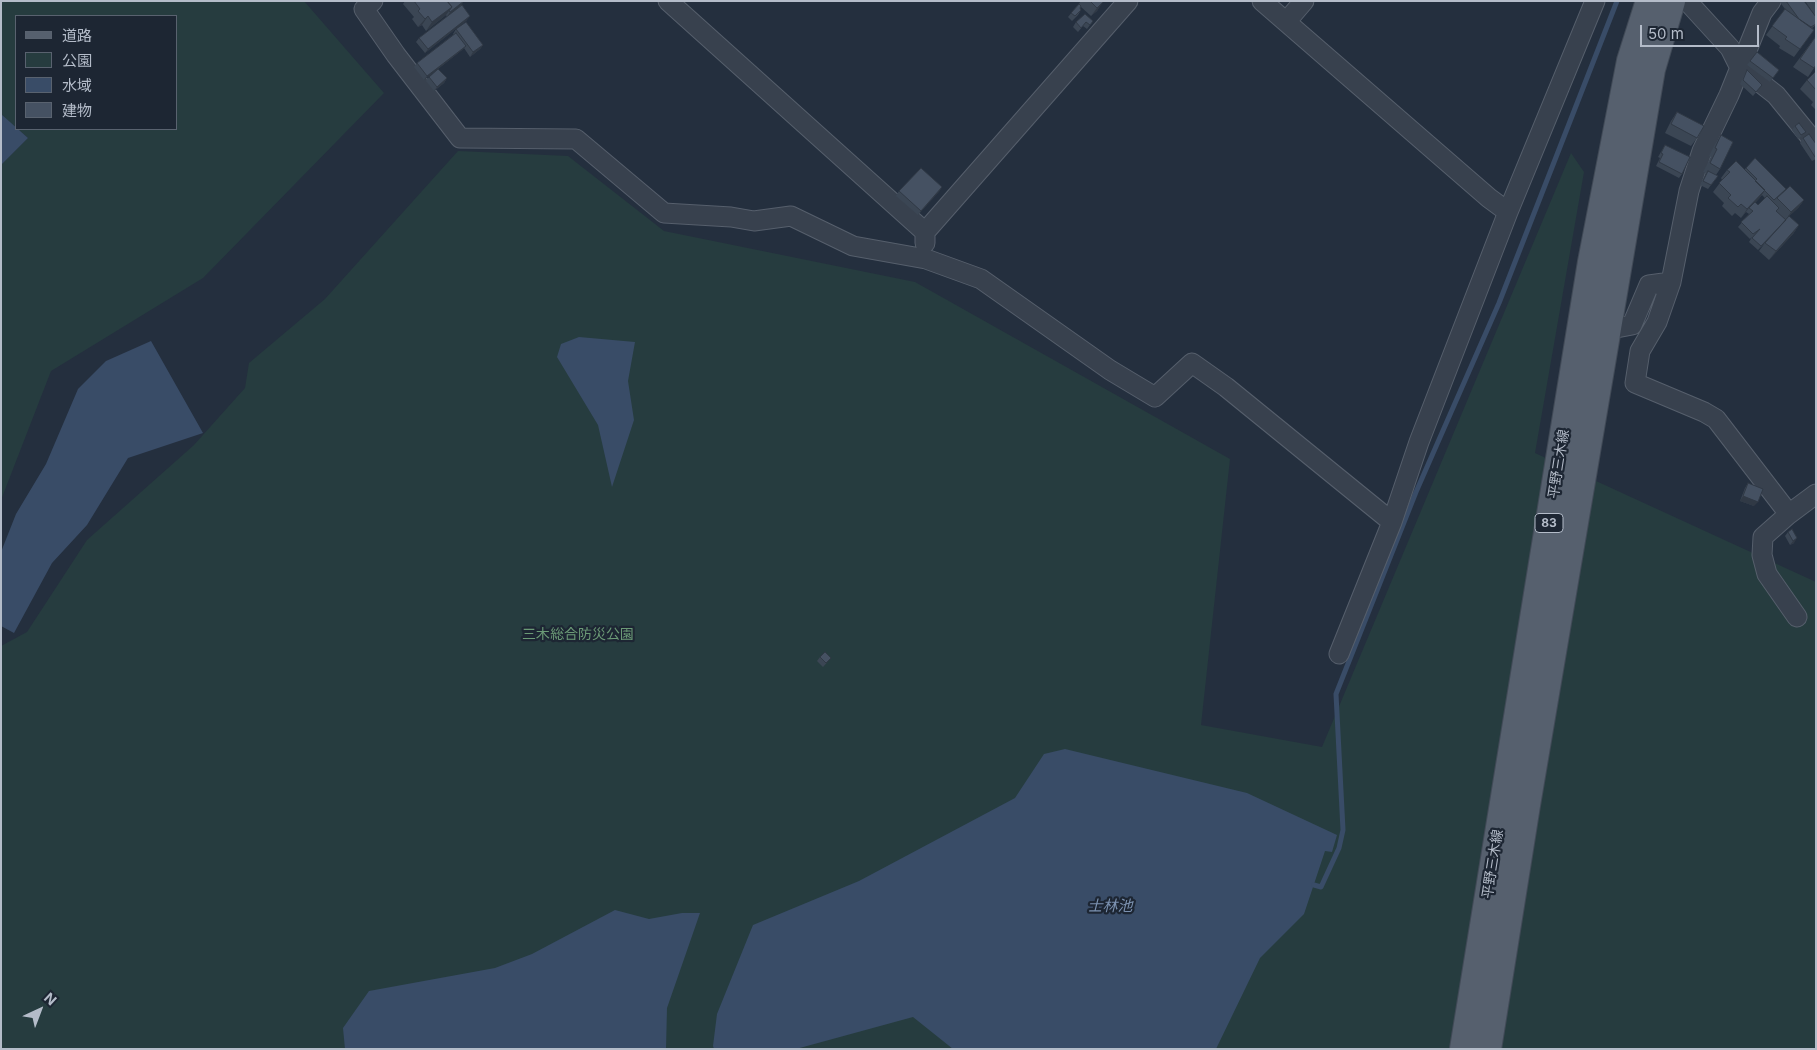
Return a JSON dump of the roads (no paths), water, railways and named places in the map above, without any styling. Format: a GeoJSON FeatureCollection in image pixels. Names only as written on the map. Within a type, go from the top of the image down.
{"type":"FeatureCollection","features":[{"type":"Feature","properties":{"kind":"main road","name":"平野三木線"},"geometry":{"type":"LineString","coordinates":[[1464,1049],[1592,262],[1632,61],[1650,1]]}},
{"type":"Feature","properties":{"kind":"main road","name":"平野三木線"},"geometry":{"type":"LineString","coordinates":[[1487,1049],[1524,815],[1651,69],[1671,1]]}},
{"type":"Feature","properties":{"kind":"street"},"geometry":{"type":"LineString","coordinates":[[373,1],[364,9],[396,55],[460,138],[576,139],[664,213],[731,217],[754,221],[791,216],[853,246],[926,259],[981,279],[1110,370],[1155,397],[1192,363],[1226,386],[1392,522]]}},
{"type":"Feature","properties":{"kind":"street"},"geometry":{"type":"LineString","coordinates":[[668,1],[925,232]]}},
{"type":"Feature","properties":{"kind":"street"},"geometry":{"type":"LineString","coordinates":[[926,259],[925,232],[1128,1]]}},
{"type":"Feature","properties":{"kind":"street"},"geometry":{"type":"LineString","coordinates":[[1262,1],[1489,198],[1508,212]]}},
{"type":"Feature","properties":{"kind":"street"},"geometry":{"type":"LineString","coordinates":[[1286,22],[1304,1]]}},
{"type":"Feature","properties":{"kind":"street"},"geometry":{"type":"LineString","coordinates":[[1339,654],[1392,522],[1419,442],[1508,212],[1595,1]]}},
{"type":"Feature","properties":{"kind":"street"},"geometry":{"type":"LineString","coordinates":[[1687,1],[1730,48],[1739,66],[1776,94],[1816,144]]}},
{"type":"Feature","properties":{"kind":"street"},"geometry":{"type":"LineString","coordinates":[[1771,1],[1762,14],[1739,66],[1729,95],[1702,151],[1689,191],[1671,282],[1657,322],[1640,351],[1635,383],[1704,412],[1716,419],[1789,514]]}},
{"type":"Feature","properties":{"kind":"street"},"geometry":{"type":"LineString","coordinates":[[1606,330],[1632,324],[1649,285],[1671,282]]}},
{"type":"Feature","properties":{"kind":"street"},"geometry":{"type":"LineString","coordinates":[[1797,618],[1767,574],[1762,555],[1763,537],[1816,494]]}},
{"type":"Feature","properties":{"kind":"water"},"geometry":{"type":"Polygon","coordinates":[[[1,114],[15,126],[15,130],[19,130],[28,138],[1,165],[1,114]]]}},
{"type":"Feature","properties":{"kind":"water"},"geometry":{"type":"Polygon","coordinates":[[[579,337],[635,342],[628,381],[634,420],[612,487],[598,425],[557,357],[561,344],[579,337]]]}},
{"type":"Feature","properties":{"kind":"water"},"geometry":{"type":"Polygon","coordinates":[[[151,341],[203,433],[128,458],[87,525],[52,563],[14,633],[1,626],[1,552],[16,514],[46,464],[78,389],[106,361],[151,341]]]}},
{"type":"Feature","properties":{"kind":"water","name":"士林池"},"geometry":{"type":"Polygon","coordinates":[[[1065,749],[1247,793],[1337,835],[1332,852],[1325,851],[1304,914],[1260,958],[1216,1049],[953,1049],[913,1017],[796,1049],[714,1049],[717,1014],[753,925],[859,881],[1015,798],[1044,754],[1065,749]]]}},
{"type":"Feature","properties":{"kind":"water"},"geometry":{"type":"Polygon","coordinates":[[[615,910],[649,919],[682,913],[700,913],[667,1008],[666,1049],[345,1049],[343,1028],[369,991],[495,968],[532,954],[615,910]]]}},
{"type":"Feature","properties":{"kind":"waterway"},"geometry":{"type":"LineString","coordinates":[[1314,885],[1321,887],[1339,848],[1343,830],[1336,694],[1416,492],[1499,303],[1617,1]]}},
{"type":"Feature","properties":{"kind":"park label","name":"三木総合防災公園"},"geometry":{"type":"Point","coordinates":[578,635]}}]}
